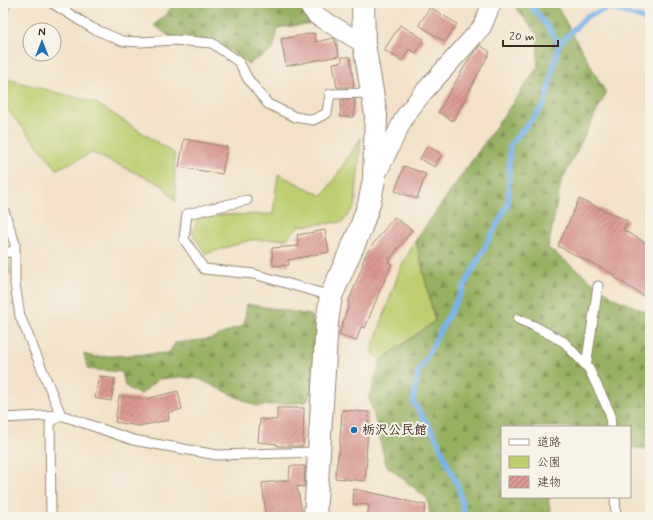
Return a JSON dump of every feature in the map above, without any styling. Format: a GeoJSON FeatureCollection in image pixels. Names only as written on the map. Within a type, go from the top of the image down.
{"type":"FeatureCollection","features":[{"type":"Feature","properties":{"kind":"street"},"geometry":{"type":"LineString","coordinates":[[306,3],[317,16],[364,44]]}},
{"type":"Feature","properties":{"kind":"street"},"geometry":{"type":"LineString","coordinates":[[315,517],[327,322],[331,296],[360,230],[369,204],[374,180],[376,115],[364,44],[363,3]]}},
{"type":"Feature","properties":{"kind":"street"},"geometry":{"type":"LineString","coordinates":[[374,180],[405,116],[422,94],[482,27],[492,3]]}},
{"type":"Feature","properties":{"kind":"lane"},"geometry":{"type":"LineString","coordinates":[[52,3],[92,28],[122,41],[141,42],[174,40],[212,43],[238,62],[248,79],[268,104],[295,117],[314,120],[328,113],[330,94],[373,93]]}},
{"type":"Feature","properties":{"kind":"lane"},"geometry":{"type":"LineString","coordinates":[[247,200],[187,214],[184,239],[204,269],[254,274],[331,296]]}},
{"type":"Feature","properties":{"kind":"lane"},"geometry":{"type":"LineString","coordinates":[[3,208],[15,244],[15,284],[20,316],[61,415]]}},
{"type":"Feature","properties":{"kind":"lane"},"geometry":{"type":"LineString","coordinates":[[3,253],[15,251]]}},
{"type":"Feature","properties":{"kind":"lane"},"geometry":{"type":"LineString","coordinates":[[586,366],[598,286]]}},
{"type":"Feature","properties":{"kind":"lane"},"geometry":{"type":"LineString","coordinates":[[518,319],[564,342],[589,369],[610,413],[611,426]]}},
{"type":"Feature","properties":{"kind":"lane"},"geometry":{"type":"LineString","coordinates":[[51,517],[50,423],[61,415]]}},
{"type":"Feature","properties":{"kind":"lane"},"geometry":{"type":"LineString","coordinates":[[3,418],[61,415],[133,440],[217,455],[319,452]]}},
{"type":"Feature","properties":{"kind":"lane"},"geometry":{"type":"LineString","coordinates":[[615,498],[616,517]]}},
{"type":"Feature","properties":{"kind":"green space"},"geometry":{"type":"Polygon","coordinates":[[[3,3],[12,3],[3,24],[3,3]]]}},
{"type":"Feature","properties":{"kind":"green space"},"geometry":{"type":"Polygon","coordinates":[[[174,3],[299,3],[312,23],[278,28],[273,50],[248,64],[229,50],[174,40],[154,25],[167,14],[174,3]]]}},
{"type":"Feature","properties":{"kind":"green space"},"geometry":{"type":"Polygon","coordinates":[[[512,3],[555,3],[606,93],[561,182],[548,248],[614,298],[647,312],[650,307],[650,450],[631,447],[631,426],[501,426],[501,498],[550,498],[548,499],[552,517],[430,517],[428,499],[386,465],[369,397],[381,360],[435,321],[416,240],[538,67],[537,34],[512,3]]]}},
{"type":"Feature","properties":{"kind":"green space"},"geometry":{"type":"Polygon","coordinates":[[[3,78],[96,103],[174,153],[176,202],[162,185],[92,153],[57,169],[3,104],[3,78]]]}},
{"type":"Feature","properties":{"kind":"green space"},"geometry":{"type":"Polygon","coordinates":[[[361,138],[355,206],[343,222],[299,226],[286,239],[250,240],[206,254],[192,233],[198,219],[221,215],[273,214],[278,174],[323,196],[361,138]]]}},
{"type":"Feature","properties":{"kind":"green space"},"geometry":{"type":"Polygon","coordinates":[[[4,228],[10,274],[3,274],[4,228]]]}},
{"type":"Feature","properties":{"kind":"green space"},"geometry":{"type":"Polygon","coordinates":[[[416,240],[435,321],[381,360],[371,352],[400,269],[416,240]]]}},
{"type":"Feature","properties":{"kind":"green space"},"geometry":{"type":"Polygon","coordinates":[[[247,304],[310,315],[318,332],[315,388],[306,402],[256,406],[199,379],[181,377],[158,379],[140,395],[125,386],[122,372],[88,369],[84,354],[94,357],[169,353],[175,343],[210,339],[244,325],[247,304]]]}},
{"type":"Feature","properties":{"kind":"building"},"geometry":{"type":"Polygon","coordinates":[[[430,7],[457,24],[445,42],[419,25],[430,7]]]}},
{"type":"Feature","properties":{"kind":"building"},"geometry":{"type":"Polygon","coordinates":[[[400,25],[424,39],[416,53],[409,49],[402,61],[384,50],[400,25]]]}},
{"type":"Feature","properties":{"kind":"building"},"geometry":{"type":"Polygon","coordinates":[[[314,33],[316,42],[334,38],[339,56],[286,66],[281,39],[314,33]]]}},
{"type":"Feature","properties":{"kind":"building"},"geometry":{"type":"Polygon","coordinates":[[[480,45],[490,52],[453,121],[438,112],[469,59],[480,45]]]}},
{"type":"Feature","properties":{"kind":"building"},"geometry":{"type":"Polygon","coordinates":[[[342,57],[350,57],[354,87],[337,87],[333,63],[342,62],[342,57]]]}},
{"type":"Feature","properties":{"kind":"building"},"geometry":{"type":"Polygon","coordinates":[[[355,99],[354,117],[340,117],[341,100],[355,99]]]}},
{"type":"Feature","properties":{"kind":"building"},"geometry":{"type":"Polygon","coordinates":[[[184,139],[227,147],[222,174],[179,167],[184,139]]]}},
{"type":"Feature","properties":{"kind":"building"},"geometry":{"type":"Polygon","coordinates":[[[427,146],[442,154],[435,167],[420,159],[427,146]]]}},
{"type":"Feature","properties":{"kind":"building"},"geometry":{"type":"Polygon","coordinates":[[[404,166],[426,174],[417,199],[395,191],[404,166]]]}},
{"type":"Feature","properties":{"kind":"building"},"geometry":{"type":"Polygon","coordinates":[[[579,199],[628,221],[623,230],[650,245],[650,300],[614,277],[615,275],[558,246],[579,199]]]}},
{"type":"Feature","properties":{"kind":"building"},"geometry":{"type":"Polygon","coordinates":[[[394,217],[412,230],[388,262],[392,264],[365,328],[361,327],[356,341],[339,335],[349,304],[348,303],[367,252],[394,217]]]}},
{"type":"Feature","properties":{"kind":"building"},"geometry":{"type":"Polygon","coordinates":[[[325,230],[329,252],[288,260],[289,265],[273,266],[272,248],[299,246],[297,235],[325,230]]]}},
{"type":"Feature","properties":{"kind":"building"},"geometry":{"type":"Polygon","coordinates":[[[99,376],[115,379],[111,401],[95,398],[99,376]]]}},
{"type":"Feature","properties":{"kind":"building"},"geometry":{"type":"Polygon","coordinates":[[[178,391],[182,409],[168,413],[169,420],[139,426],[115,422],[119,396],[146,399],[178,391]]]}},
{"type":"Feature","properties":{"kind":"building"},"geometry":{"type":"Polygon","coordinates":[[[277,408],[304,408],[303,446],[277,446],[277,444],[258,442],[260,419],[277,420],[277,408]]]}},
{"type":"Feature","properties":{"kind":"building"},"geometry":{"type":"Polygon","coordinates":[[[342,410],[369,412],[365,481],[335,478],[339,455],[342,410]]]}},
{"type":"Feature","properties":{"kind":"building"},"geometry":{"type":"Polygon","coordinates":[[[290,466],[305,466],[304,487],[297,486],[303,517],[266,517],[262,483],[289,480],[290,466]]]}},
{"type":"Feature","properties":{"kind":"building"},"geometry":{"type":"Polygon","coordinates":[[[354,489],[426,505],[423,517],[367,517],[369,505],[353,504],[354,489]]]}},
{"type":"Feature","properties":{"kind":"waterway"},"geometry":{"type":"LineString","coordinates":[[529,3],[559,44]]}},
{"type":"Feature","properties":{"kind":"waterway"},"geometry":{"type":"LineString","coordinates":[[465,517],[459,489],[435,436],[413,402],[418,373],[508,204],[510,145],[545,104],[559,44],[587,16],[610,8],[644,19],[650,23]]}},
{"type":"Feature","properties":{"kind":"place","name":"栃沢公民館"},"geometry":{"type":"Point","coordinates":[354,430]}}]}
